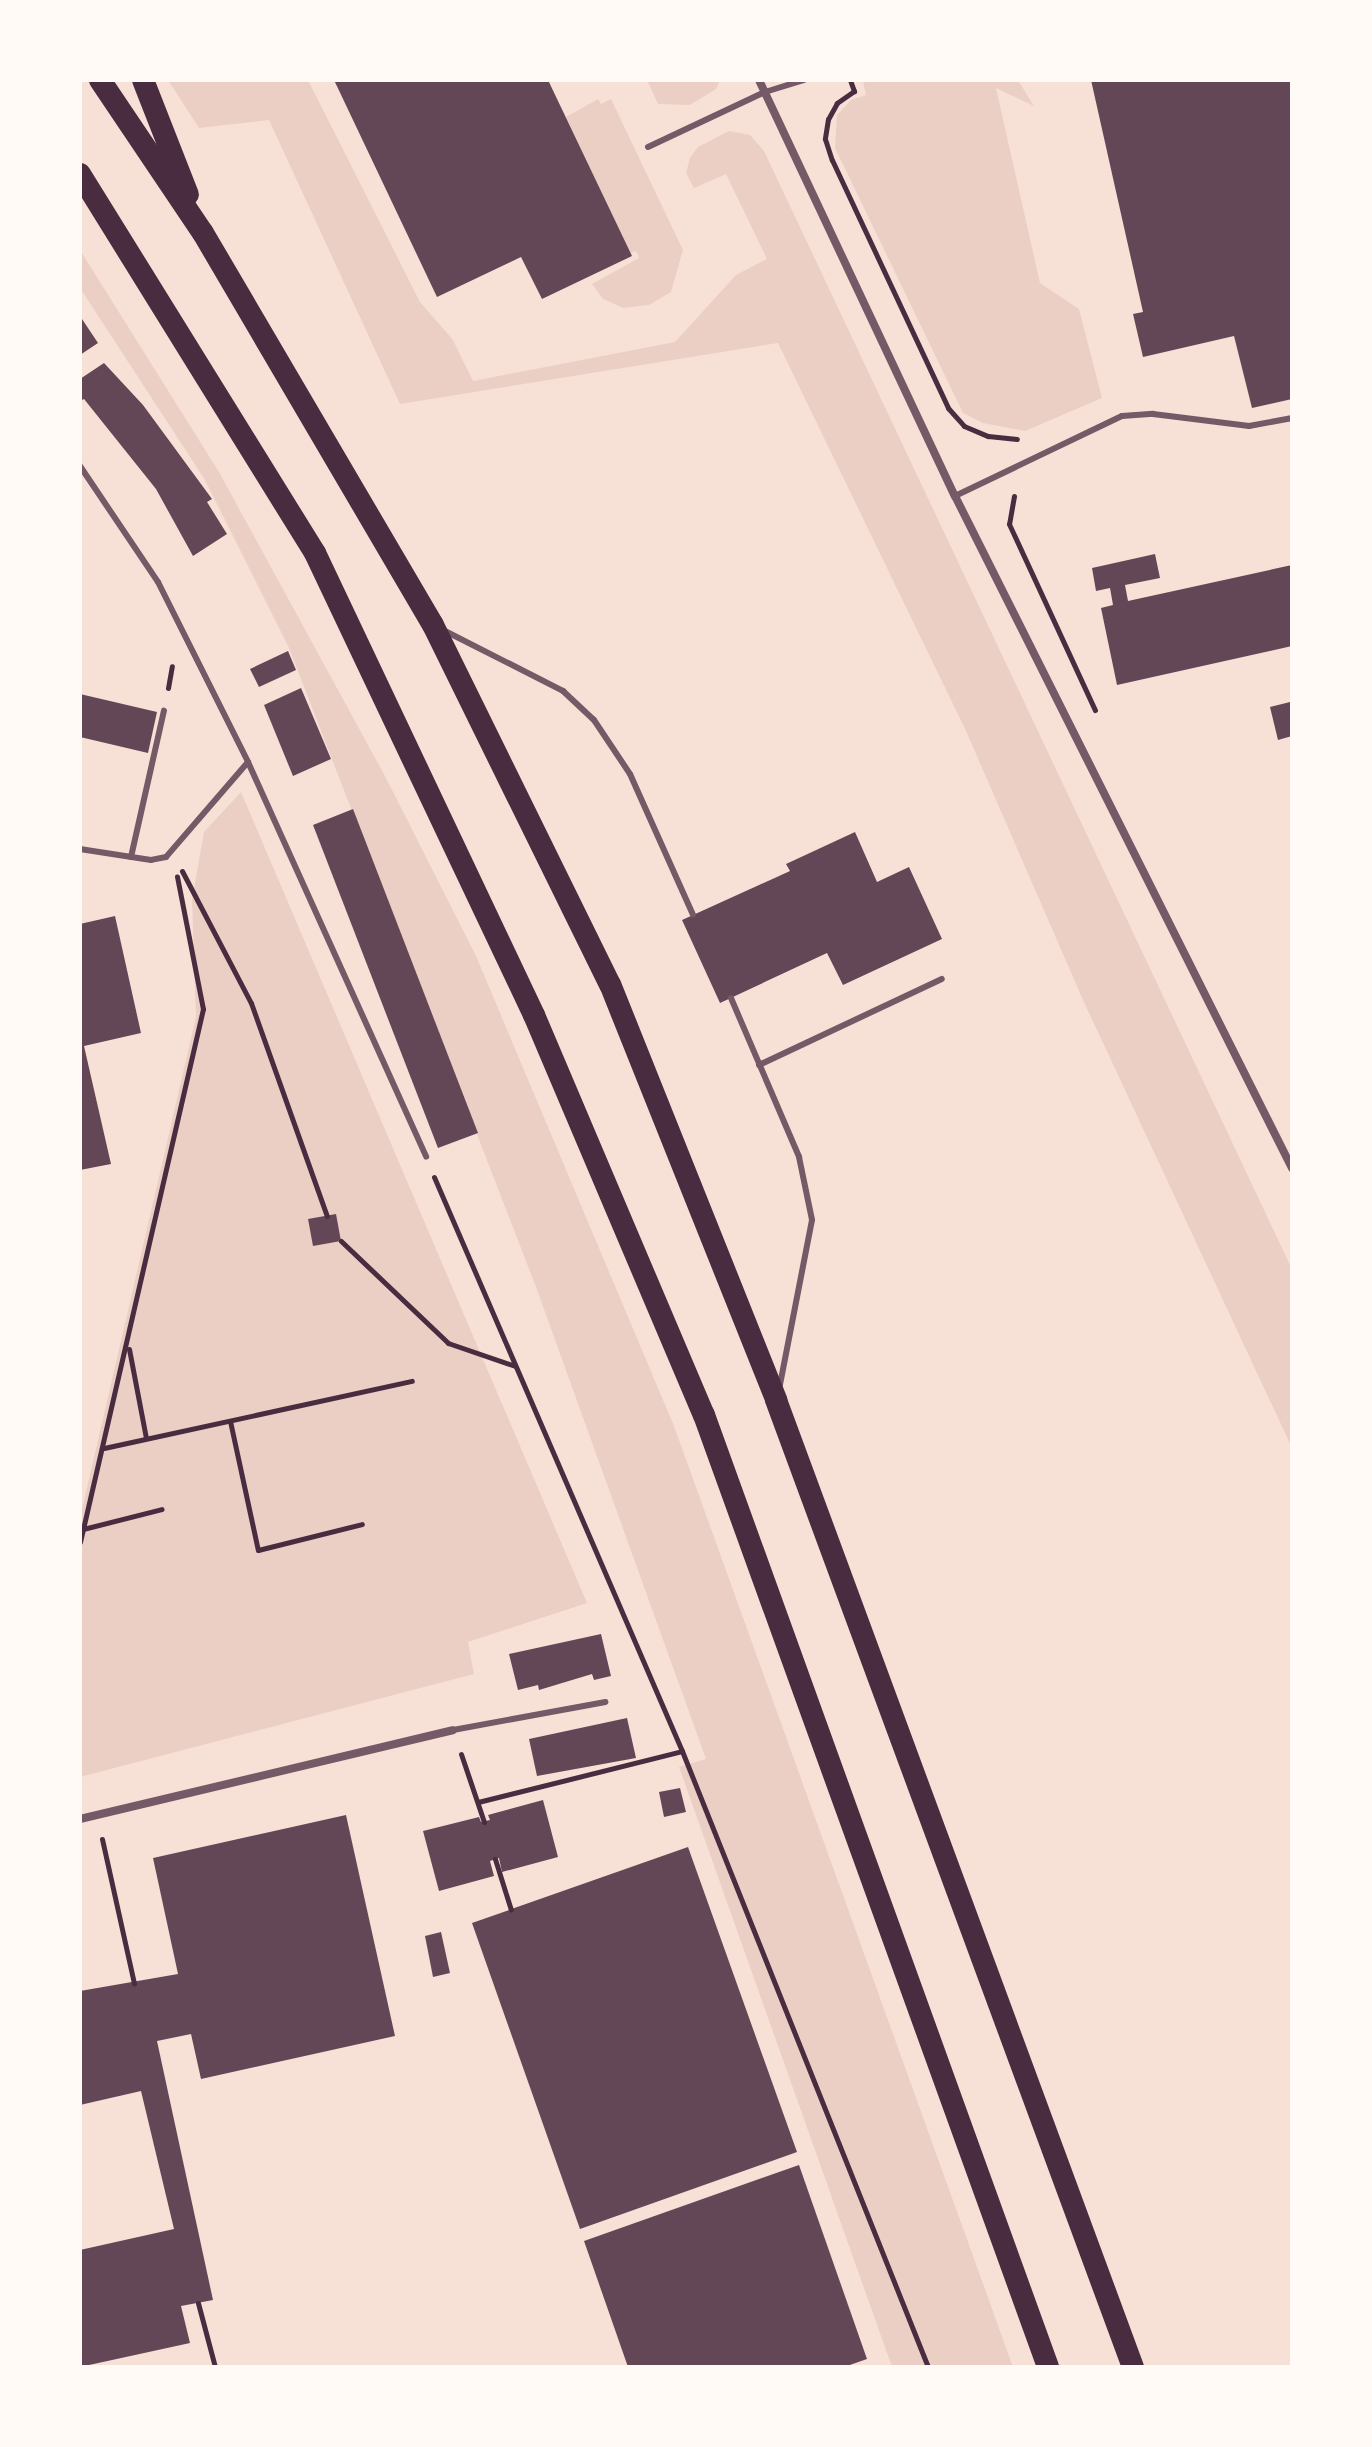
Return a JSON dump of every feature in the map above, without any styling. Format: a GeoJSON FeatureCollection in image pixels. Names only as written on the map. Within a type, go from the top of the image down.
{"type":"FeatureCollection","features":[{"type":"Feature","properties":{"kind":"highway"},"geometry":{"type":"LineString","coordinates":[[100,80],[203,233],[433,625],[610,984],[776,1400],[1133,2367]]}},
{"type":"Feature","properties":{"kind":"highway"},"geometry":{"type":"LineString","coordinates":[[143,80],[203,233]]}},
{"type":"Feature","properties":{"kind":"highway"},"geometry":{"type":"LineString","coordinates":[[80,174],[315,553],[534,1015],[704,1415],[1048,2367]]}},
{"type":"Feature","properties":{"kind":"street"},"geometry":{"type":"LineString","coordinates":[[759,80],[955,496],[1292,1168]]}},
{"type":"Feature","properties":{"kind":"street"},"geometry":{"type":"LineString","coordinates":[[80,1819],[453,1730]]}},
{"type":"Feature","properties":{"kind":"lane"},"geometry":{"type":"LineString","coordinates":[[648,147],[765,92],[804,80]]}},
{"type":"Feature","properties":{"kind":"lane"},"geometry":{"type":"LineString","coordinates":[[955,496],[1122,416],[1153,414],[1249,426],[1292,418]]}},
{"type":"Feature","properties":{"kind":"lane"},"geometry":{"type":"LineString","coordinates":[[80,466],[158,582],[248,762],[426,1157]]}},
{"type":"Feature","properties":{"kind":"lane"},"geometry":{"type":"LineString","coordinates":[[433,625],[563,691],[594,720],[630,774],[693,915]]}},
{"type":"Feature","properties":{"kind":"lane"},"geometry":{"type":"LineString","coordinates":[[131,857],[164,711]]}},
{"type":"Feature","properties":{"kind":"lane"},"geometry":{"type":"LineString","coordinates":[[80,849],[151,860],[173,853],[248,762]]}},
{"type":"Feature","properties":{"kind":"lane"},"geometry":{"type":"LineString","coordinates":[[759,1065],[942,979]]}},
{"type":"Feature","properties":{"kind":"lane"},"geometry":{"type":"LineString","coordinates":[[731,998],[799,1157],[812,1220],[776,1400]]}},
{"type":"Feature","properties":{"kind":"lane"},"geometry":{"type":"LineString","coordinates":[[453,1730],[605,1702]]}},
{"type":"Feature","properties":{"kind":"path"},"geometry":{"type":"LineString","coordinates":[[850,80],[854,91],[837,103],[828,119],[825,139],[832,160],[948,408],[964,426],[988,436],[1016,435],[1031,477],[1015,493],[1009,524],[1097,715]]}},
{"type":"Feature","properties":{"kind":"path"},"geometry":{"type":"LineString","coordinates":[[173,853],[251,1003],[327,1216]]}},
{"type":"Feature","properties":{"kind":"path"},"geometry":{"type":"LineString","coordinates":[[80,1542],[128,1345],[203,1009],[173,853]]}},
{"type":"Feature","properties":{"kind":"path"},"geometry":{"type":"LineString","coordinates":[[426,1157],[682,1751],[928,2367]]}},
{"type":"Feature","properties":{"kind":"path"},"geometry":{"type":"LineString","coordinates":[[341,1241],[448,1343],[517,1367]]}},
{"type":"Feature","properties":{"kind":"path"},"geometry":{"type":"LineString","coordinates":[[128,1345],[146,1438]]}},
{"type":"Feature","properties":{"kind":"path"},"geometry":{"type":"LineString","coordinates":[[103,1448],[412,1381]]}},
{"type":"Feature","properties":{"kind":"path"},"geometry":{"type":"LineString","coordinates":[[230,1421],[247,1486],[258,1550],[362,1524]]}},
{"type":"Feature","properties":{"kind":"path"},"geometry":{"type":"LineString","coordinates":[[83,1529],[162,1509]]}},
{"type":"Feature","properties":{"kind":"path"},"geometry":{"type":"LineString","coordinates":[[453,1730],[484,1822]]}},
{"type":"Feature","properties":{"kind":"path"},"geometry":{"type":"LineString","coordinates":[[478,1802],[682,1751]]}},
{"type":"Feature","properties":{"kind":"path"},"geometry":{"type":"LineString","coordinates":[[97,1817],[134,1983]]}},
{"type":"Feature","properties":{"kind":"path"},"geometry":{"type":"LineString","coordinates":[[495,1859],[511,1910]]}},
{"type":"Feature","properties":{"kind":"path"},"geometry":{"type":"LineString","coordinates":[[198,2303],[215,2367]]}},
{"type":"Feature","properties":{"kind":"shaded area"},"geometry":{"type":"Polygon","coordinates":[[[168,80],[308,80],[420,302],[453,340],[473,381],[675,342],[736,275],[767,259],[726,174],[694,188],[686,173],[690,158],[698,147],[729,131],[750,135],[764,151],[1292,1269],[1292,1448],[1083,1000],[966,731],[778,343],[400,404],[269,120],[199,128],[168,80]]]}},
{"type":"Feature","properties":{"kind":"shaded area"},"geometry":{"type":"Polygon","coordinates":[[[647,80],[720,80],[716,89],[690,105],[658,104],[647,80]]]}},
{"type":"Feature","properties":{"kind":"shaded area"},"geometry":{"type":"Polygon","coordinates":[[[1017,80],[1021,85],[1034,106],[996,88],[1040,283],[1079,309],[1102,398],[1025,431],[983,423],[963,413],[835,148],[837,115],[851,100],[866,95],[863,81],[1017,80]]]}},
{"type":"Feature","properties":{"kind":"shaded area"},"geometry":{"type":"Polygon","coordinates":[[[598,99],[601,104],[611,99],[683,250],[671,292],[649,305],[623,308],[603,299],[592,284],[639,258],[636,251],[630,253],[566,117],[598,99]]]}},
{"type":"Feature","properties":{"kind":"shaded area"},"geometry":{"type":"Polygon","coordinates":[[[80,250],[219,472],[385,776],[476,956],[674,1426],[1013,2367],[892,2367],[679,1767],[706,1759],[536,1287],[289,648],[205,480],[80,288],[80,250]]]}},
{"type":"Feature","properties":{"kind":"shaded area"},"geometry":{"type":"Polygon","coordinates":[[[241,792],[587,1603],[468,1642],[474,1674],[80,1777],[80,1518],[196,1017],[192,900],[204,832],[241,792]]]}},
{"type":"Feature","properties":{"kind":"building"},"geometry":{"type":"Polygon","coordinates":[[[334,80],[548,80],[632,256],[542,299],[521,257],[437,297],[334,80]]]}},
{"type":"Feature","properties":{"kind":"building"},"geometry":{"type":"Polygon","coordinates":[[[1091,80],[1292,80],[1292,399],[1252,408],[1234,336],[1143,357],[1133,314],[1143,312],[1091,80]]]}},
{"type":"Feature","properties":{"kind":"building"},"geometry":{"type":"Polygon","coordinates":[[[80,316],[98,343],[80,355],[80,316]]]}},
{"type":"Feature","properties":{"kind":"building"},"geometry":{"type":"Polygon","coordinates":[[[104,363],[143,405],[212,499],[207,502],[227,534],[193,556],[156,489],[84,399],[80,401],[80,379],[104,363]]]}},
{"type":"Feature","properties":{"kind":"building"},"geometry":{"type":"Polygon","coordinates":[[[1155,554],[1160,578],[1125,585],[1128,601],[1292,565],[1292,646],[1117,685],[1101,608],[1113,605],[1110,588],[1096,591],[1092,568],[1155,554]]]}},
{"type":"Feature","properties":{"kind":"building"},"geometry":{"type":"Polygon","coordinates":[[[288,651],[296,670],[259,687],[250,669],[288,651]]]}},
{"type":"Feature","properties":{"kind":"building"},"geometry":{"type":"Polygon","coordinates":[[[301,688],[331,759],[293,776],[264,705],[301,688]]]}},
{"type":"Feature","properties":{"kind":"building"},"geometry":{"type":"Polygon","coordinates":[[[80,694],[157,712],[148,753],[80,737],[80,694]]]}},
{"type":"Feature","properties":{"kind":"building"},"geometry":{"type":"Polygon","coordinates":[[[1290,702],[1292,736],[1278,740],[1270,707],[1290,702]]]}},
{"type":"Feature","properties":{"kind":"building"},"geometry":{"type":"Polygon","coordinates":[[[353,809],[478,1133],[438,1148],[313,825],[353,809]]]}},
{"type":"Feature","properties":{"kind":"building"},"geometry":{"type":"Polygon","coordinates":[[[855,832],[877,882],[909,867],[942,939],[843,985],[827,953],[720,1003],[682,920],[790,871],[786,864],[855,832]]]}},
{"type":"Feature","properties":{"kind":"building"},"geometry":{"type":"Polygon","coordinates":[[[115,916],[141,1033],[84,1046],[111,1164],[80,1170],[80,924],[115,916]]]}},
{"type":"Feature","properties":{"kind":"building"},"geometry":{"type":"Polygon","coordinates":[[[336,1214],[341,1241],[313,1246],[308,1219],[336,1214]]]}},
{"type":"Feature","properties":{"kind":"building"},"geometry":{"type":"Polygon","coordinates":[[[601,1634],[611,1676],[594,1680],[592,1674],[539,1690],[538,1685],[518,1690],[509,1654],[601,1634]]]}},
{"type":"Feature","properties":{"kind":"building"},"geometry":{"type":"Polygon","coordinates":[[[627,1718],[636,1758],[537,1776],[529,1739],[627,1718]]]}},
{"type":"Feature","properties":{"kind":"building"},"geometry":{"type":"Polygon","coordinates":[[[680,1788],[686,1812],[664,1817],[659,1792],[680,1788]]]}},
{"type":"Feature","properties":{"kind":"building"},"geometry":{"type":"Polygon","coordinates":[[[543,1800],[558,1857],[502,1872],[499,1858],[490,1861],[494,1876],[439,1891],[423,1831],[479,1817],[481,1822],[490,1820],[488,1815],[543,1800]]]}},
{"type":"Feature","properties":{"kind":"building"},"geometry":{"type":"Polygon","coordinates":[[[346,1815],[395,2036],[201,2079],[191,2034],[157,2041],[213,2300],[181,2306],[190,2343],[80,2367],[80,2250],[174,2229],[141,2091],[80,2105],[80,1991],[178,1974],[153,1858],[346,1815]]]}},
{"type":"Feature","properties":{"kind":"building"},"geometry":{"type":"Polygon","coordinates":[[[688,1847],[797,2152],[580,2229],[472,1923],[688,1847]]]}},
{"type":"Feature","properties":{"kind":"building"},"geometry":{"type":"Polygon","coordinates":[[[441,1932],[450,1973],[433,1977],[425,1936],[441,1932]]]}},
{"type":"Feature","properties":{"kind":"building"},"geometry":{"type":"Polygon","coordinates":[[[799,2165],[867,2359],[844,2367],[628,2367],[584,2241],[799,2165]]]}}]}
